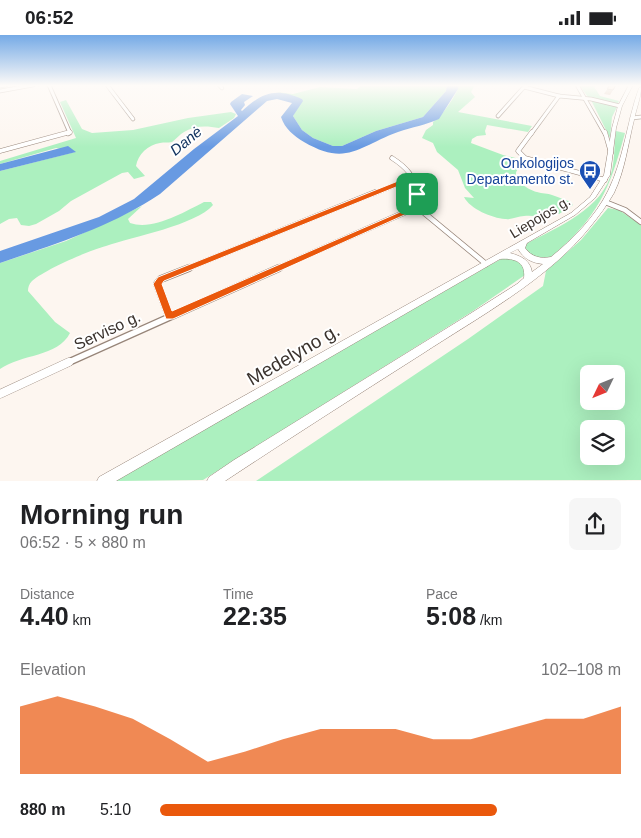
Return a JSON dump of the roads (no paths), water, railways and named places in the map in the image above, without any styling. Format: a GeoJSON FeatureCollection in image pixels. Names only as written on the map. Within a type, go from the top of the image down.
{"type":"FeatureCollection","features":[{"type":"Feature","properties":{"kind":"main road","name":"Liepojos g."},"geometry":{"type":"LineString","coordinates":[[498,256],[584,206],[592,198],[609,170],[614,128],[620,106]]}},
{"type":"Feature","properties":{"kind":"main road","name":"Liepojos g."},"geometry":{"type":"LineString","coordinates":[[528,279],[552,260],[586,228],[605,202],[616,177],[637,106]]}},
{"type":"Feature","properties":{"kind":"main road"},"geometry":{"type":"LineString","coordinates":[[614,128],[628,131]]}},
{"type":"Feature","properties":{"kind":"main road"},"geometry":{"type":"LineString","coordinates":[[524,242],[521,248],[529,257],[544,262],[552,260]]}},
{"type":"Feature","properties":{"kind":"main road"},"geometry":{"type":"LineString","coordinates":[[213,481],[474,316],[528,279],[530,271],[528,265],[522,260],[507,255],[498,256]]}},
{"type":"Feature","properties":{"kind":"main road","name":"Medelyno g."},"geometry":{"type":"LineString","coordinates":[[104,481],[498,256]]}},
{"type":"Feature","properties":{"kind":"street"},"geometry":{"type":"LineString","coordinates":[[0,151],[70,133],[58,106]]}},
{"type":"Feature","properties":{"kind":"street"},"geometry":{"type":"LineString","coordinates":[[123,106],[133,119]]}},
{"type":"Feature","properties":{"kind":"street"},"geometry":{"type":"LineString","coordinates":[[498,116],[507,106]]}},
{"type":"Feature","properties":{"kind":"street"},"geometry":{"type":"LineString","coordinates":[[552,106],[518,153],[530,160],[604,180]]}},
{"type":"Feature","properties":{"kind":"street"},"geometry":{"type":"LineString","coordinates":[[590,106],[605,133],[611,154]]}},
{"type":"Feature","properties":{"kind":"street"},"geometry":{"type":"LineString","coordinates":[[635,112],[641,117]]}},
{"type":"Feature","properties":{"kind":"street"},"geometry":{"type":"LineString","coordinates":[[392,158],[408,168],[414,175],[417,207],[486,264]]}},
{"type":"Feature","properties":{"kind":"street"},"geometry":{"type":"LineString","coordinates":[[169,316],[157,284],[161,279],[396,184],[405,181],[415,181]]}},
{"type":"Feature","properties":{"kind":"street"},"geometry":{"type":"LineString","coordinates":[[605,202],[625,210],[641,222]]}},
{"type":"Feature","properties":{"kind":"street","name":"Serviso g."},"geometry":{"type":"LineString","coordinates":[[0,393],[417,207]]}},
{"type":"Feature","properties":{"kind":"water"},"geometry":{"type":"Polygon","coordinates":[[[231,106],[244,106],[242,111],[249,106],[261,106],[160,194],[141,206],[82,234],[0,263],[0,251],[99,217],[134,199],[194,149],[238,116],[231,106]]]}},
{"type":"Feature","properties":{"kind":"water"},"geometry":{"type":"Polygon","coordinates":[[[290,106],[300,106],[293,116],[302,130],[313,138],[333,146],[342,146],[376,131],[423,117],[433,106],[447,106],[439,119],[398,132],[352,152],[342,154],[331,153],[304,142],[287,129],[281,117],[290,106]]]}},
{"type":"Feature","properties":{"kind":"water"},"geometry":{"type":"Polygon","coordinates":[[[68,146],[76,152],[0,171],[0,164],[68,146]]]}},
{"type":"Feature","properties":{"kind":"place","name":"Onkologijos Departamento st."},"geometry":{"type":"Point","coordinates":[590,190]}},
{"type":"Feature","properties":{"kind":"water label","name":"Danė"},"geometry":{"type":"Point","coordinates":[186,141]}}]}
